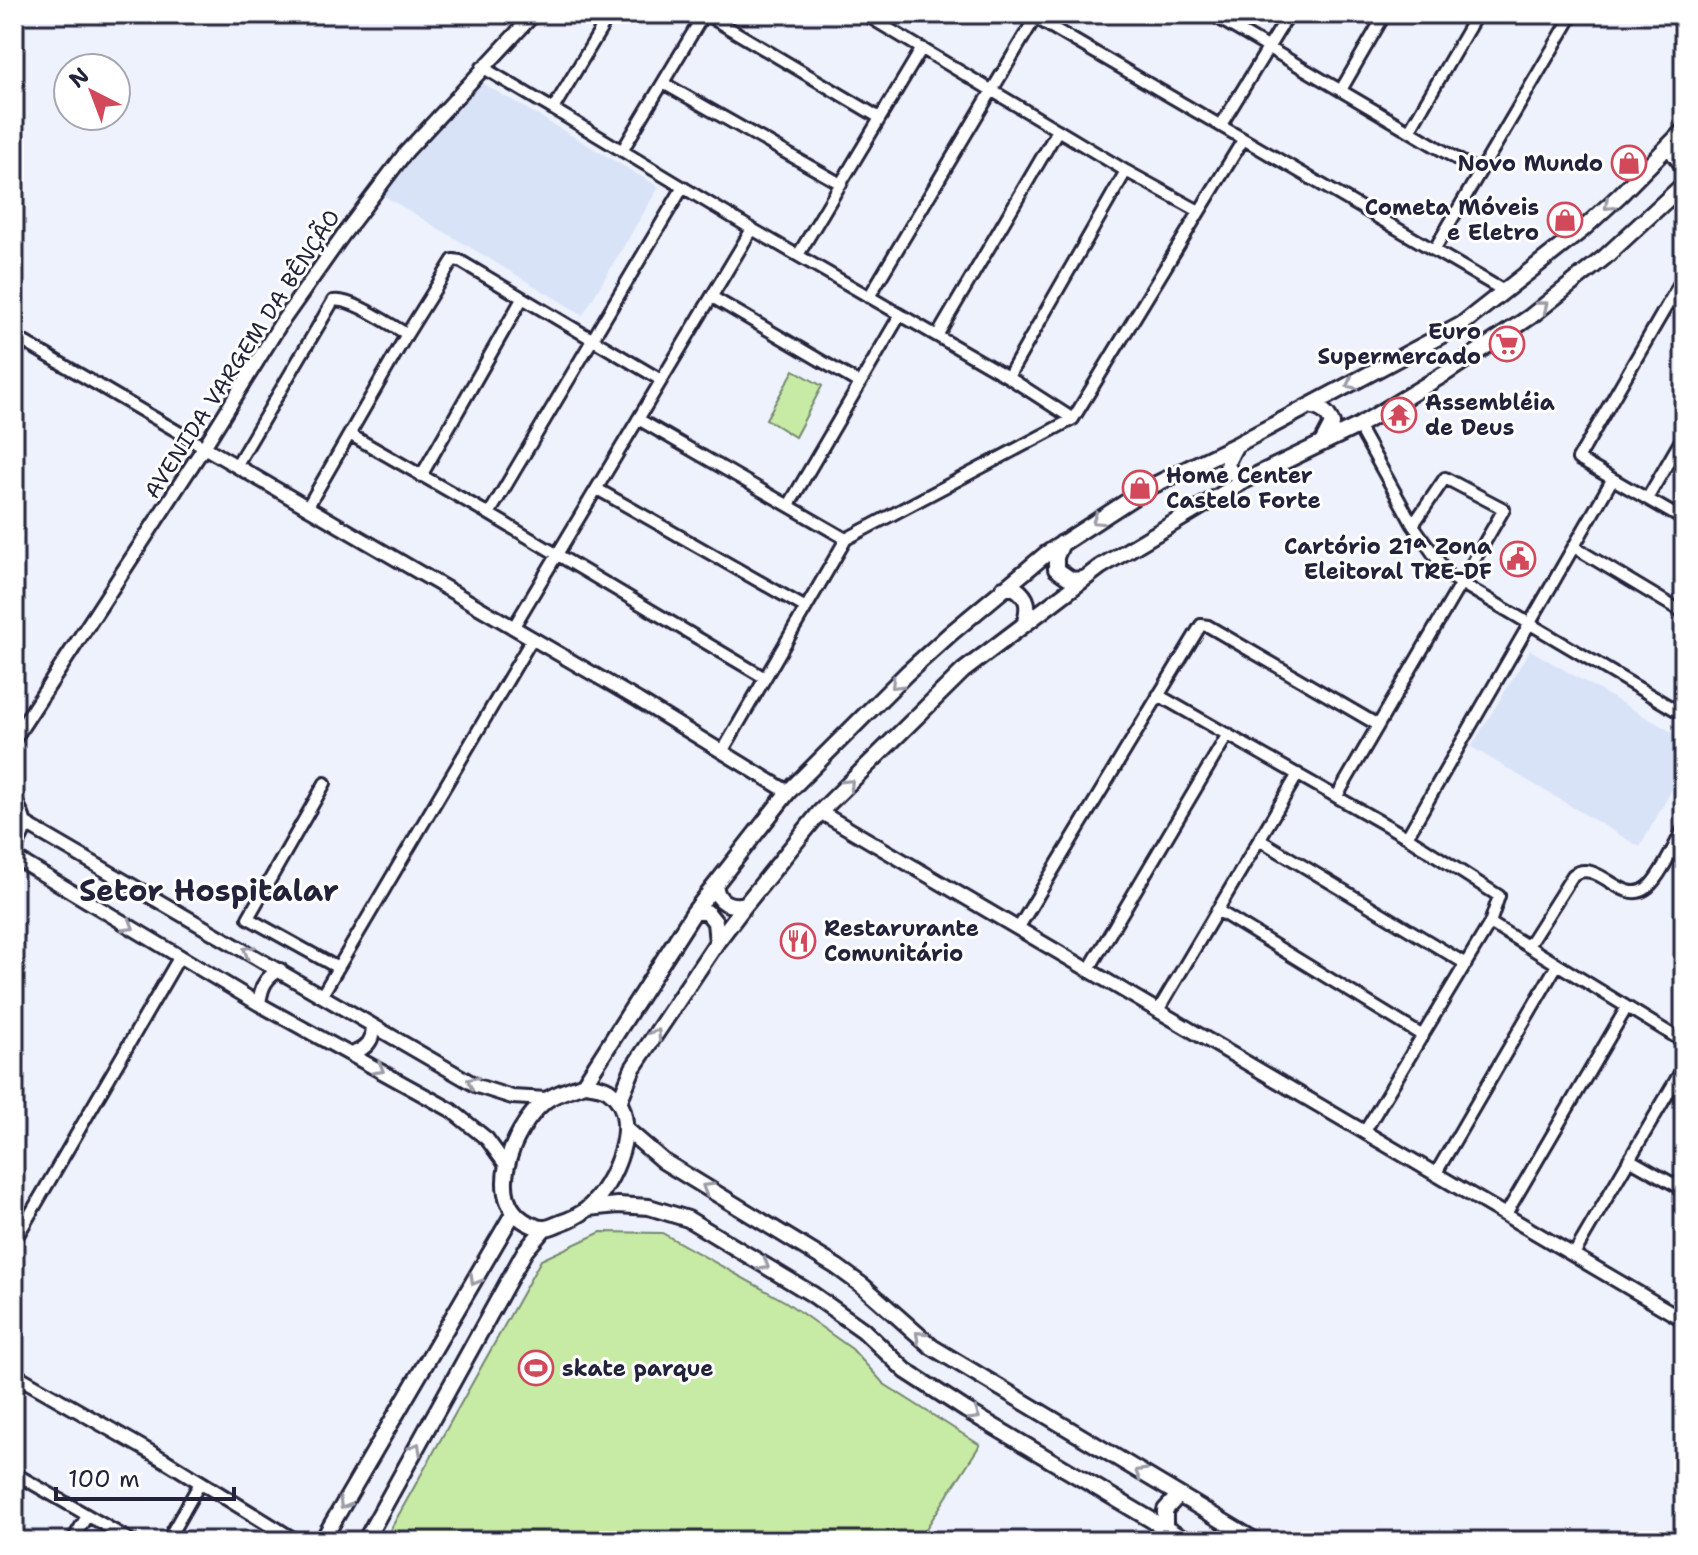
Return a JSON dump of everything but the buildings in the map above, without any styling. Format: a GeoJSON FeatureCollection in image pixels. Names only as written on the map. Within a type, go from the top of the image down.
{"type":"FeatureCollection","features":[{"type":"Feature","properties":{"kind":"main road"},"geometry":{"type":"LineString","coordinates":[[1679,136],[1675,155],[1684,167]]}},
{"type":"Feature","properties":{"kind":"main road"},"geometry":{"type":"LineString","coordinates":[[584,1084],[694,912],[788,792],[907,673],[1003,588],[1062,543],[1148,488],[1236,445],[1461,325],[1582,230],[1679,136]]}},
{"type":"Feature","properties":{"kind":"main road"},"geometry":{"type":"LineString","coordinates":[[619,1102],[633,1068],[746,904],[820,812],[963,671],[1082,579],[1244,481],[1358,426],[1530,317],[1605,257],[1684,184]]}},
{"type":"Feature","properties":{"kind":"main road"},"geometry":{"type":"LineString","coordinates":[[1309,406],[1323,409],[1332,424],[1322,441]]}},
{"type":"Feature","properties":{"kind":"main road"},"geometry":{"type":"LineString","coordinates":[[1236,445],[1227,466],[1229,471],[1244,481]]}},
{"type":"Feature","properties":{"kind":"main road"},"geometry":{"type":"LineString","coordinates":[[1062,543],[1056,557],[1056,569],[1066,578],[1082,579]]}},
{"type":"Feature","properties":{"kind":"main road"},"geometry":{"type":"LineString","coordinates":[[1003,588],[1015,588],[1027,599],[1029,604],[1025,622]]}},
{"type":"Feature","properties":{"kind":"main road"},"geometry":{"type":"LineString","coordinates":[[715,885],[719,896],[727,904],[746,904]]}},
{"type":"Feature","properties":{"kind":"main road"},"geometry":{"type":"LineString","coordinates":[[694,912],[707,912],[714,919],[717,942]]}},
{"type":"Feature","properties":{"kind":"main road"},"geometry":{"type":"LineString","coordinates":[[365,1541],[525,1251],[544,1229],[588,1208],[616,1169],[626,1129],[619,1102],[606,1089],[584,1084],[547,1099],[521,1130],[506,1165],[506,1197],[514,1212],[534,1227],[544,1229]]}},
{"type":"Feature","properties":{"kind":"main road"},"geometry":{"type":"LineString","coordinates":[[626,1129],[663,1161],[837,1267],[932,1347],[1252,1540]]}},
{"type":"Feature","properties":{"kind":"main road"},"geometry":{"type":"LineString","coordinates":[[588,1208],[618,1205],[649,1207],[688,1219],[812,1294],[863,1330],[906,1371],[1168,1534],[1187,1541]]}},
{"type":"Feature","properties":{"kind":"main road"},"geometry":{"type":"LineString","coordinates":[[322,1541],[514,1212]]}},
{"type":"Feature","properties":{"kind":"main road"},"geometry":{"type":"LineString","coordinates":[[1168,1534],[1165,1510],[1178,1496]]}},
{"type":"Feature","properties":{"kind":"street","name":"AVENIDA VARGEM DA BÊNÇÃO"},"geometry":{"type":"LineString","coordinates":[[14,739],[281,323],[343,235],[406,152],[534,14]]}},
{"type":"Feature","properties":{"kind":"street"},"geometry":{"type":"LineString","coordinates":[[553,109],[610,14]]}},
{"type":"Feature","properties":{"kind":"street"},"geometry":{"type":"LineString","coordinates":[[622,151],[704,14],[880,118]]}},
{"type":"Feature","properties":{"kind":"street"},"geometry":{"type":"LineString","coordinates":[[864,14],[1126,171],[1199,211]]}},
{"type":"Feature","properties":{"kind":"street"},"geometry":{"type":"LineString","coordinates":[[1211,14],[1479,172]]}},
{"type":"Feature","properties":{"kind":"street"},"geometry":{"type":"LineString","coordinates":[[1221,125],[1289,14]]}},
{"type":"Feature","properties":{"kind":"street"},"geometry":{"type":"LineString","coordinates":[[1341,90],[1385,14]]}},
{"type":"Feature","properties":{"kind":"street"},"geometry":{"type":"LineString","coordinates":[[1409,131],[1477,14]]}},
{"type":"Feature","properties":{"kind":"street"},"geometry":{"type":"LineString","coordinates":[[1434,250],[1573,14]]}},
{"type":"Feature","properties":{"kind":"street"},"geometry":{"type":"LineString","coordinates":[[869,297],[1032,16],[1504,291]]}},
{"type":"Feature","properties":{"kind":"street"},"geometry":{"type":"LineString","coordinates":[[798,255],[922,48]]}},
{"type":"Feature","properties":{"kind":"street"},"geometry":{"type":"LineString","coordinates":[[482,67],[752,229],[1008,377],[1073,419]]}},
{"type":"Feature","properties":{"kind":"street"},"geometry":{"type":"LineString","coordinates":[[663,83],[841,184]]}},
{"type":"Feature","properties":{"kind":"street"},"geometry":{"type":"LineString","coordinates":[[937,336],[1058,130]]}},
{"type":"Feature","properties":{"kind":"street"},"geometry":{"type":"LineString","coordinates":[[722,752],[846,539],[1073,419],[1243,140]]}},
{"type":"Feature","properties":{"kind":"street"},"geometry":{"type":"LineString","coordinates":[[1008,377],[1126,171]]}},
{"type":"Feature","properties":{"kind":"street"},"geometry":{"type":"LineString","coordinates":[[489,514],[683,187]]}},
{"type":"Feature","properties":{"kind":"street"},"geometry":{"type":"LineString","coordinates":[[513,628],[752,229]]}},
{"type":"Feature","properties":{"kind":"street"},"geometry":{"type":"LineString","coordinates":[[307,508],[407,334],[451,262],[456,259],[661,380]]}},
{"type":"Feature","properties":{"kind":"street"},"geometry":{"type":"LineString","coordinates":[[1684,276],[1578,459],[1684,520]]}},
{"type":"Feature","properties":{"kind":"street"},"geometry":{"type":"LineString","coordinates":[[712,297],[859,383]]}},
{"type":"Feature","properties":{"kind":"street"},"geometry":{"type":"LineString","coordinates":[[236,466],[333,301],[341,299],[351,303],[407,334]]}},
{"type":"Feature","properties":{"kind":"street"},"geometry":{"type":"LineString","coordinates":[[421,476],[522,299]]}},
{"type":"Feature","properties":{"kind":"street"},"geometry":{"type":"LineString","coordinates":[[1670,300],[1684,308]]}},
{"type":"Feature","properties":{"kind":"street"},"geometry":{"type":"LineString","coordinates":[[789,505],[900,315]]}},
{"type":"Feature","properties":{"kind":"street"},"geometry":{"type":"LineString","coordinates":[[14,336],[788,792]]}},
{"type":"Feature","properties":{"kind":"street"},"geometry":{"type":"LineString","coordinates":[[638,419],[846,539]]}},
{"type":"Feature","properties":{"kind":"street"},"geometry":{"type":"LineString","coordinates":[[1358,426],[1413,525],[1443,570],[1460,583],[1683,714]]}},
{"type":"Feature","properties":{"kind":"street"},"geometry":{"type":"LineString","coordinates":[[351,435],[765,678]]}},
{"type":"Feature","properties":{"kind":"street"},"geometry":{"type":"LineString","coordinates":[[1647,499],[1684,435]]}},
{"type":"Feature","properties":{"kind":"street"},"geometry":{"type":"LineString","coordinates":[[1337,796],[1504,509],[1445,478],[1413,525]]}},
{"type":"Feature","properties":{"kind":"street"},"geometry":{"type":"LineString","coordinates":[[1407,837],[1612,480]]}},
{"type":"Feature","properties":{"kind":"street"},"geometry":{"type":"LineString","coordinates":[[597,489],[806,608]]}},
{"type":"Feature","properties":{"kind":"street"},"geometry":{"type":"LineString","coordinates":[[1574,547],[1684,613]]}},
{"type":"Feature","properties":{"kind":"street"},"geometry":{"type":"LineString","coordinates":[[1019,927],[1196,629],[1204,624],[1378,725]]}},
{"type":"Feature","properties":{"kind":"street"},"geometry":{"type":"LineString","coordinates":[[322,995],[532,639]]}},
{"type":"Feature","properties":{"kind":"street"},"geometry":{"type":"LineString","coordinates":[[1158,695],[1337,796],[1497,893],[1499,901],[1490,923],[1365,1131]]}},
{"type":"Feature","properties":{"kind":"street"},"geometry":{"type":"LineString","coordinates":[[1089,969],[1228,734]]}},
{"type":"Feature","properties":{"kind":"street"},"geometry":{"type":"LineString","coordinates":[[1159,1009],[1298,774]]}},
{"type":"Feature","properties":{"kind":"street"},"geometry":{"type":"LineString","coordinates":[[325,783],[248,918],[338,968]]}},
{"type":"Feature","properties":{"kind":"street"},"geometry":{"type":"LineString","coordinates":[[14,800],[26,824],[477,1086],[512,1097],[547,1099]]}},
{"type":"Feature","properties":{"kind":"street"},"geometry":{"type":"LineString","coordinates":[[820,812],[1684,1320]]}},
{"type":"Feature","properties":{"kind":"street"},"geometry":{"type":"LineString","coordinates":[[14,848],[26,824]]}},
{"type":"Feature","properties":{"kind":"street"},"geometry":{"type":"LineString","coordinates":[[1528,946],[1573,875],[1585,870],[1626,890],[1642,891],[1651,884],[1684,828]]}},
{"type":"Feature","properties":{"kind":"street"},"geometry":{"type":"LineString","coordinates":[[1260,840],[1466,964]]}},
{"type":"Feature","properties":{"kind":"street"},"geometry":{"type":"LineString","coordinates":[[14,857],[259,1004],[468,1121],[487,1139],[506,1165]]}},
{"type":"Feature","properties":{"kind":"street"},"geometry":{"type":"LineString","coordinates":[[1217,910],[1423,1036]]}},
{"type":"Feature","properties":{"kind":"street"},"geometry":{"type":"LineString","coordinates":[[1490,923],[1684,1042]]}},
{"type":"Feature","properties":{"kind":"street"},"geometry":{"type":"LineString","coordinates":[[14,1242],[180,956]]}},
{"type":"Feature","properties":{"kind":"street"},"geometry":{"type":"LineString","coordinates":[[1436,1173],[1557,965]]}},
{"type":"Feature","properties":{"kind":"street"},"geometry":{"type":"LineString","coordinates":[[259,1004],[261,989],[267,979],[280,970]]}},
{"type":"Feature","properties":{"kind":"street"},"geometry":{"type":"LineString","coordinates":[[1506,1214],[1627,1007]]}},
{"type":"Feature","properties":{"kind":"street"},"geometry":{"type":"LineString","coordinates":[[352,1054],[371,1041],[372,1025]]}},
{"type":"Feature","properties":{"kind":"street"},"geometry":{"type":"LineString","coordinates":[[1574,1254],[1684,1066]]}},
{"type":"Feature","properties":{"kind":"street"},"geometry":{"type":"LineString","coordinates":[[1672,1087],[1684,1094]]}},
{"type":"Feature","properties":{"kind":"street"},"geometry":{"type":"LineString","coordinates":[[1629,1159],[1684,1190]]}},
{"type":"Feature","properties":{"kind":"street"},"geometry":{"type":"LineString","coordinates":[[14,1394],[18,1376],[298,1540]]}},
{"type":"Feature","properties":{"kind":"street"},"geometry":{"type":"LineString","coordinates":[[16,1479],[132,1541]]}},
{"type":"Feature","properties":{"kind":"street"},"geometry":{"type":"LineString","coordinates":[[167,1541],[200,1483]]}},
{"type":"Feature","properties":{"kind":"street"},"geometry":{"type":"LineString","coordinates":[[72,1541],[87,1516]]}},
{"type":"Feature","properties":{"kind":"shaded area"},"geometry":{"type":"Polygon","coordinates":[[[481,82],[659,187],[583,315],[381,194],[481,82]]]}},
{"type":"Feature","properties":{"kind":"shaded area"},"geometry":{"type":"Polygon","coordinates":[[[1530,650],[1684,739],[1684,768],[1640,847],[1471,747],[1530,650]]]}},
{"type":"Feature","properties":{"kind":"green space"},"geometry":{"type":"Polygon","coordinates":[[[794,370],[822,386],[795,437],[766,419],[794,370]]]}},
{"type":"Feature","properties":{"kind":"green space"},"geometry":{"type":"Polygon","coordinates":[[[601,1232],[662,1233],[786,1302],[852,1349],[884,1384],[980,1445],[918,1541],[384,1541],[541,1260],[601,1232]]]}},
{"type":"Feature","properties":{"kind":"place","name":"Novo Mundo"},"geometry":{"type":"Point","coordinates":[1629,163]}},
{"type":"Feature","properties":{"kind":"place","name":"Cometa Móveis e Eletro"},"geometry":{"type":"Point","coordinates":[1565,220]}},
{"type":"Feature","properties":{"kind":"place","name":"Euro Supermercado"},"geometry":{"type":"Point","coordinates":[1507,344]}},
{"type":"Feature","properties":{"kind":"place","name":"Assembléia de Deus"},"geometry":{"type":"Point","coordinates":[1399,415]}},
{"type":"Feature","properties":{"kind":"place","name":"Home Center Castelo Forte"},"geometry":{"type":"Point","coordinates":[1140,488]}},
{"type":"Feature","properties":{"kind":"place","name":"Cartório 21ª Zona Eleitoral TRE-DF"},"geometry":{"type":"Point","coordinates":[1518,559]}},
{"type":"Feature","properties":{"kind":"place","name":"Restarurante Comunitário"},"geometry":{"type":"Point","coordinates":[798,941]}},
{"type":"Feature","properties":{"kind":"place","name":"skate parque"},"geometry":{"type":"Point","coordinates":[536,1368]}},
{"type":"Feature","properties":{"kind":"district","name":"Setor Hospitalar"},"geometry":{"type":"Point","coordinates":[209,890]}}]}
